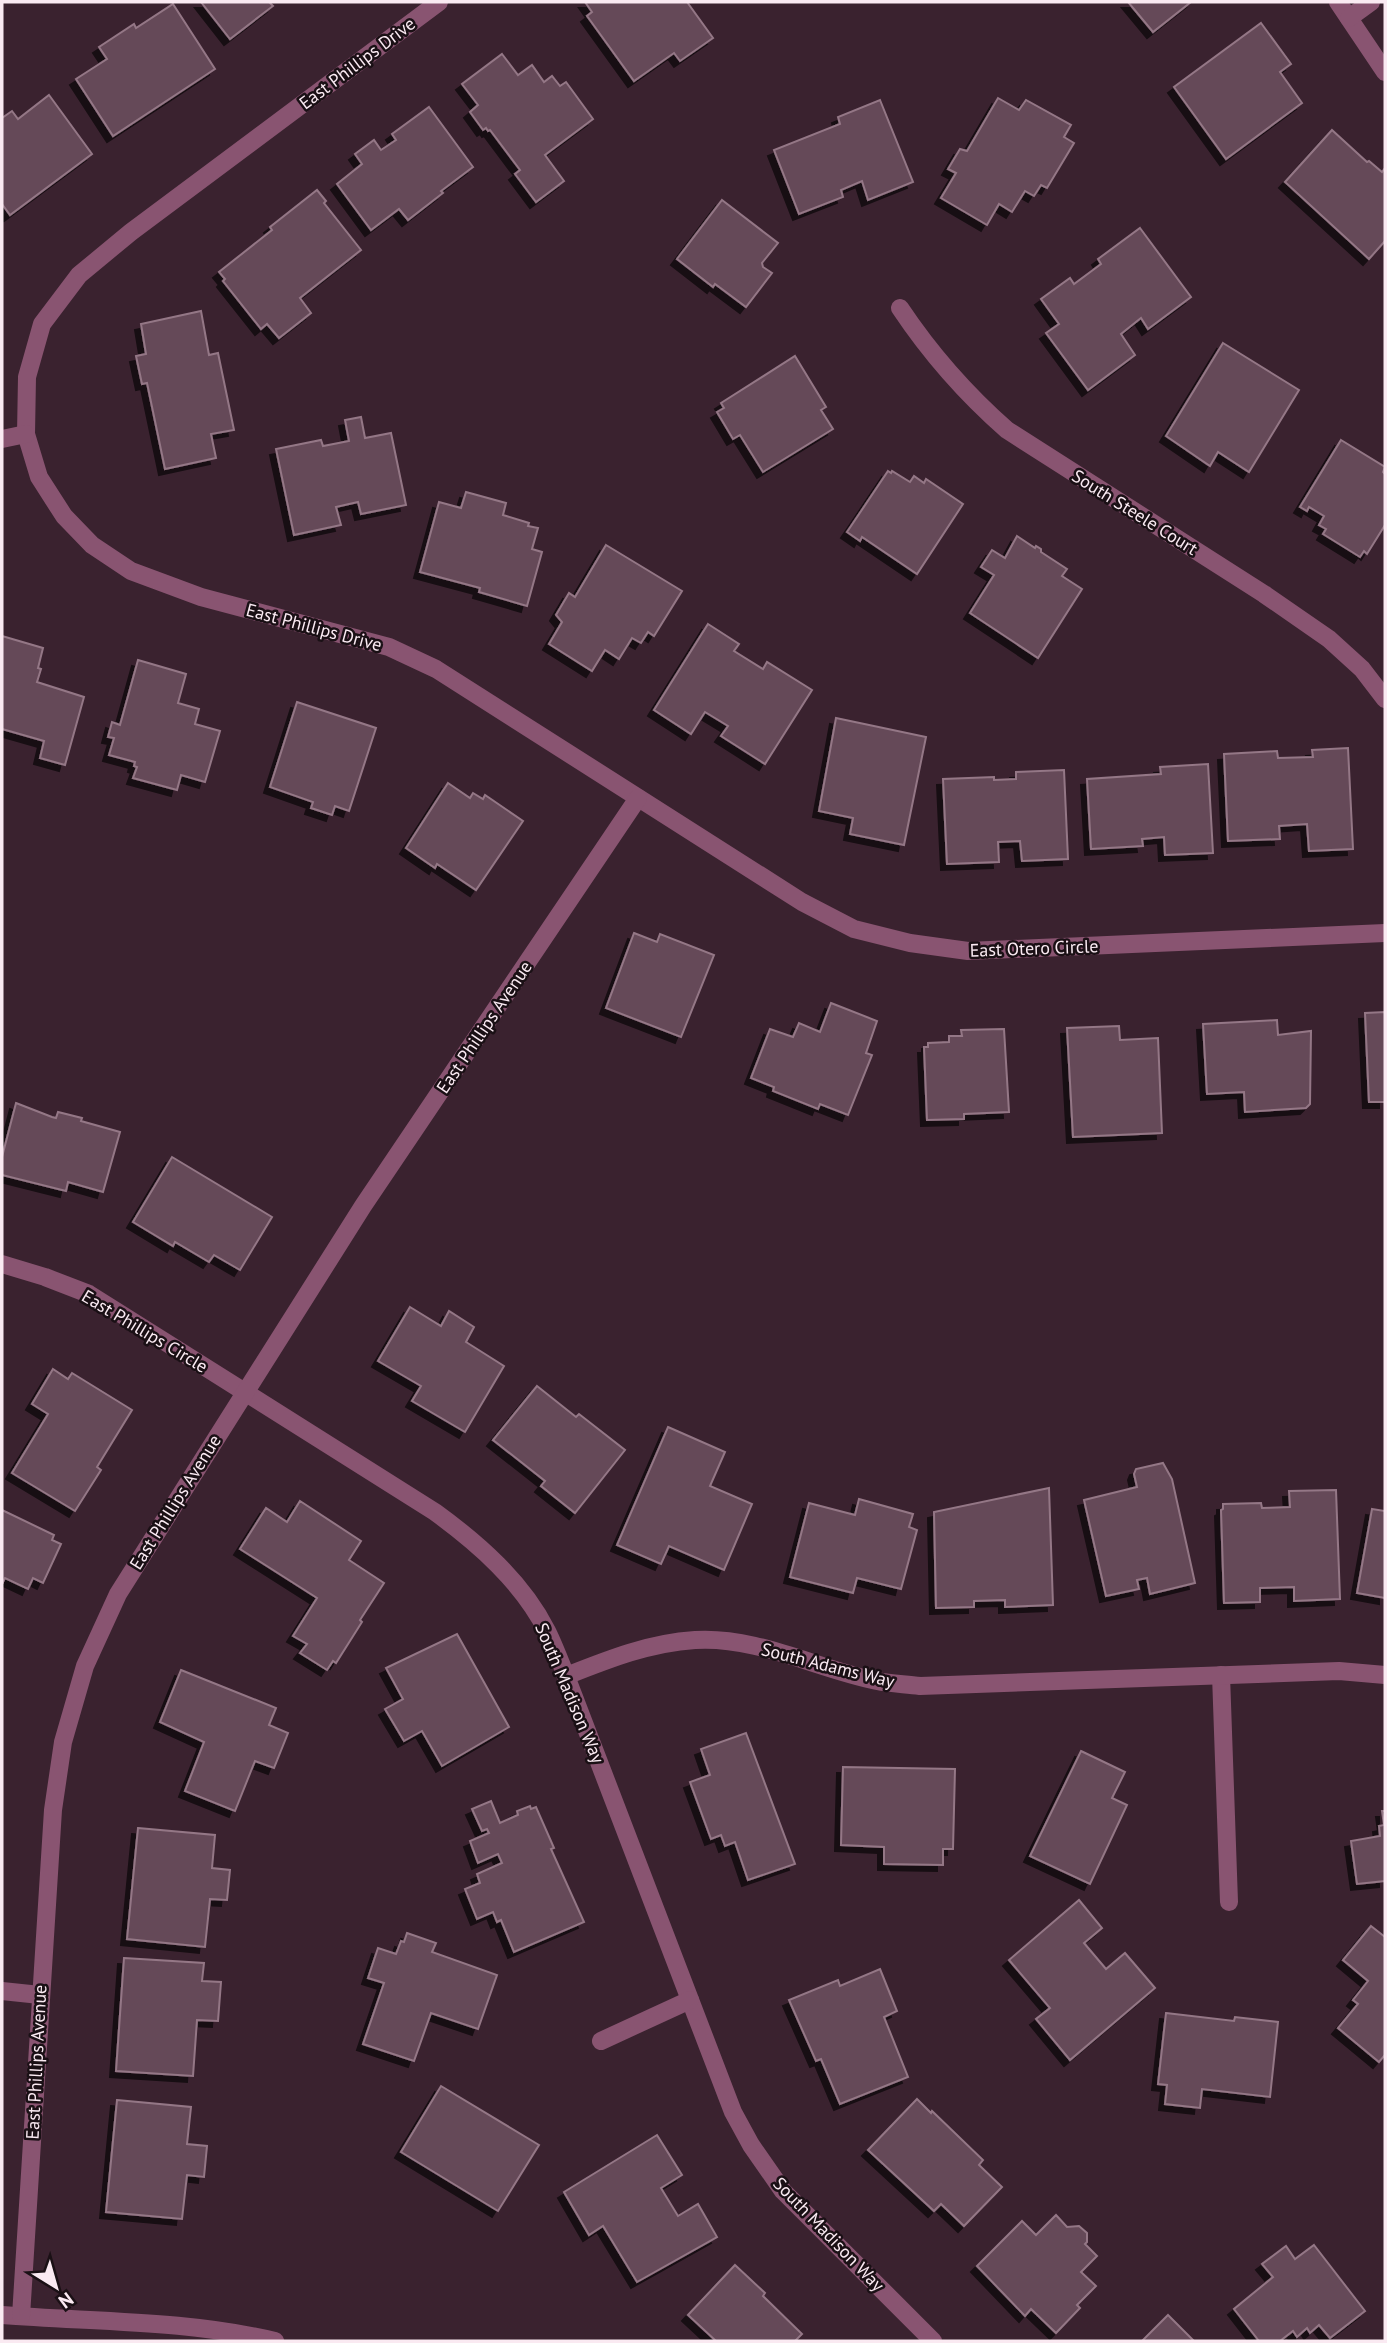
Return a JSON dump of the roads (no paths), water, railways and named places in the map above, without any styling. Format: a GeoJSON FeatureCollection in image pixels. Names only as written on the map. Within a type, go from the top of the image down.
{"type":"FeatureCollection","features":[{"type":"Feature","properties":{"kind":"street","name":"East Phillips Drive"},"geometry":{"type":"LineString","coordinates":[[439,2],[142,224],[79,275],[42,324],[27,377],[26,435],[39,477],[64,516],[92,545],[131,571],[201,597],[389,647],[436,669],[638,798]]}},
{"type":"Feature","properties":{"kind":"street"},"geometry":{"type":"LineString","coordinates":[[1338,2],[1385,72]]}},
{"type":"Feature","properties":{"kind":"street"},"geometry":{"type":"LineString","coordinates":[[1349,18],[1371,2]]}},
{"type":"Feature","properties":{"kind":"street","name":"South Steele Court"},"geometry":{"type":"LineString","coordinates":[[900,308],[914,330],[970,398],[1007,430],[1264,594],[1329,639],[1362,669],[1385,699]]}},
{"type":"Feature","properties":{"kind":"street"},"geometry":{"type":"LineString","coordinates":[[2,439],[26,435]]}},
{"type":"Feature","properties":{"kind":"street","name":"East Otero Circle"},"geometry":{"type":"LineString","coordinates":[[638,798],[802,902],[854,929],[910,943],[968,951],[1385,933]]}},
{"type":"Feature","properties":{"kind":"street","name":"East Phillips Avenue"},"geometry":{"type":"LineString","coordinates":[[21,2316],[53,1810],[63,1742],[86,1666],[118,1594],[363,1206],[638,798]]}},
{"type":"Feature","properties":{"kind":"street","name":"East Phillips Circle"},"geometry":{"type":"LineString","coordinates":[[2,1264],[89,1294],[245,1392]]}},
{"type":"Feature","properties":{"kind":"street","name":"South Madison Way"},"geometry":{"type":"LineString","coordinates":[[245,1392],[472,1538],[514,1582],[546,1629],[566,1676],[733,2112],[751,2145],[783,2190],[933,2341]]}},
{"type":"Feature","properties":{"kind":"street","name":"South Adams Way"},"geometry":{"type":"LineString","coordinates":[[566,1676],[656,1644],[698,1640],[739,1643],[877,1681],[920,1686],[1339,1671],[1385,1675]]}},
{"type":"Feature","properties":{"kind":"street"},"geometry":{"type":"LineString","coordinates":[[1221,1675],[1229,1902]]}},
{"type":"Feature","properties":{"kind":"street"},"geometry":{"type":"LineString","coordinates":[[2,1991],[40,1995]]}},
{"type":"Feature","properties":{"kind":"street"},"geometry":{"type":"LineString","coordinates":[[601,2040],[690,2000]]}},
{"type":"Feature","properties":{"kind":"street"},"geometry":{"type":"LineString","coordinates":[[2,2315],[173,2325],[275,2341]]}}]}
